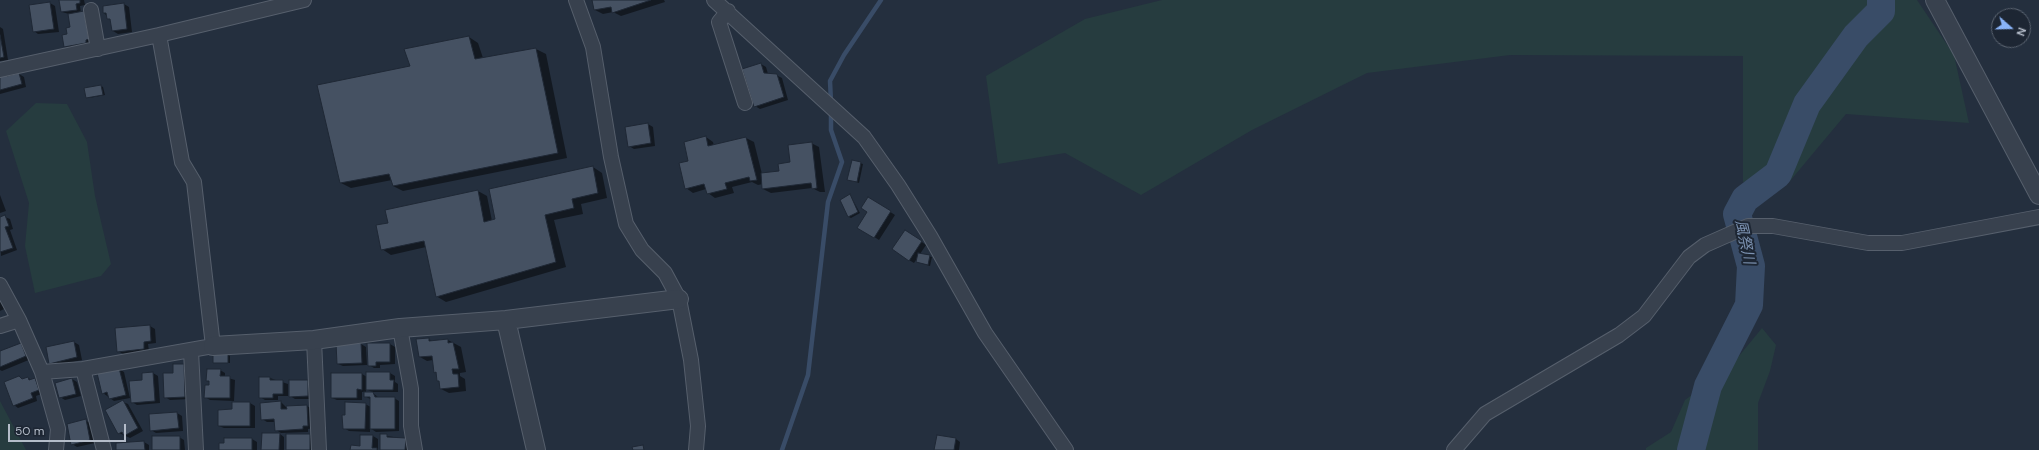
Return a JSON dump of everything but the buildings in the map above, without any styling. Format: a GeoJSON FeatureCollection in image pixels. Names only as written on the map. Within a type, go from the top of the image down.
{"type":"FeatureCollection","features":[{"type":"Feature","properties":{"kind":"street"},"geometry":{"type":"LineString","coordinates":[[0,70],[159,35],[301,0]]}},
{"type":"Feature","properties":{"kind":"street"},"geometry":{"type":"LineString","coordinates":[[576,0],[593,47],[611,157],[626,224],[642,250],[665,273],[679,299],[691,360],[698,426],[696,450]]}},
{"type":"Feature","properties":{"kind":"street"},"geometry":{"type":"LineString","coordinates":[[714,0],[728,11],[864,137],[898,185],[930,236],[985,333],[1066,450]]}},
{"type":"Feature","properties":{"kind":"street"},"geometry":{"type":"LineString","coordinates":[[1935,0],[2039,195]]}},
{"type":"Feature","properties":{"kind":"street"},"geometry":{"type":"LineString","coordinates":[[91,10],[98,49]]}},
{"type":"Feature","properties":{"kind":"street"},"geometry":{"type":"LineString","coordinates":[[728,11],[719,22],[745,103]]}},
{"type":"Feature","properties":{"kind":"street"},"geometry":{"type":"LineString","coordinates":[[159,35],[182,162],[194,182],[213,346]]}},
{"type":"Feature","properties":{"kind":"street"},"geometry":{"type":"LineString","coordinates":[[1454,450],[1484,414],[1619,335],[1644,316],[1689,257],[1705,245],[1748,226],[1773,226],[1868,243],[1902,243],[2039,217]]}},
{"type":"Feature","properties":{"kind":"street"},"geometry":{"type":"LineString","coordinates":[[0,285],[19,320],[42,372],[58,429],[56,450]]}},
{"type":"Feature","properties":{"kind":"street"},"geometry":{"type":"LineString","coordinates":[[42,372],[84,369],[213,346],[314,340],[400,328],[506,320],[679,299]]}},
{"type":"Feature","properties":{"kind":"street"},"geometry":{"type":"LineString","coordinates":[[0,326],[19,320]]}},
{"type":"Feature","properties":{"kind":"street"},"geometry":{"type":"LineString","coordinates":[[506,320],[536,450]]}},
{"type":"Feature","properties":{"kind":"street"},"geometry":{"type":"LineString","coordinates":[[400,328],[411,389],[411,426],[415,450]]}},
{"type":"Feature","properties":{"kind":"street"},"geometry":{"type":"LineString","coordinates":[[314,340],[319,450]]}},
{"type":"Feature","properties":{"kind":"street"},"geometry":{"type":"LineString","coordinates":[[191,351],[196,450]]}},
{"type":"Feature","properties":{"kind":"street"},"geometry":{"type":"LineString","coordinates":[[84,369],[104,450]]}},
{"type":"Feature","properties":{"kind":"green space"},"geometry":{"type":"Polygon","coordinates":[[[1162,0],[1917,0],[1954,55],[1969,123],[1846,114],[1790,181],[1743,182],[1743,56],[1510,55],[1367,73],[1252,130],[1141,195],[1065,153],[998,164],[986,76],[1085,19],[1162,0]]]}},
{"type":"Feature","properties":{"kind":"green space"},"geometry":{"type":"Polygon","coordinates":[[[36,103],[67,104],[87,142],[95,196],[111,264],[101,276],[35,293],[25,246],[29,203],[6,131],[36,103]]]}},
{"type":"Feature","properties":{"kind":"green space"},"geometry":{"type":"Polygon","coordinates":[[[1762,328],[1776,345],[1770,371],[1758,403],[1758,450],[1646,450],[1646,448],[1671,432],[1685,400],[1730,367],[1762,328]]]}},
{"type":"Feature","properties":{"kind":"green space"},"geometry":{"type":"Polygon","coordinates":[[[0,401],[25,448],[26,450],[0,450],[0,401]]]}},
{"type":"Feature","properties":{"kind":"waterway"},"geometry":{"type":"LineString","coordinates":[[831,102],[830,81],[844,55],[881,0]]}},
{"type":"Feature","properties":{"kind":"waterway","name":"風祭川"},"geometry":{"type":"LineString","coordinates":[[1691,450],[1708,386],[1749,305],[1751,266],[1737,214],[1745,199],[1778,174],[1807,104],[1856,36],[1881,11],[1881,0]]}},
{"type":"Feature","properties":{"kind":"waterway"},"geometry":{"type":"LineString","coordinates":[[782,450],[808,375],[828,202],[842,162],[831,130],[831,111]]}}]}
